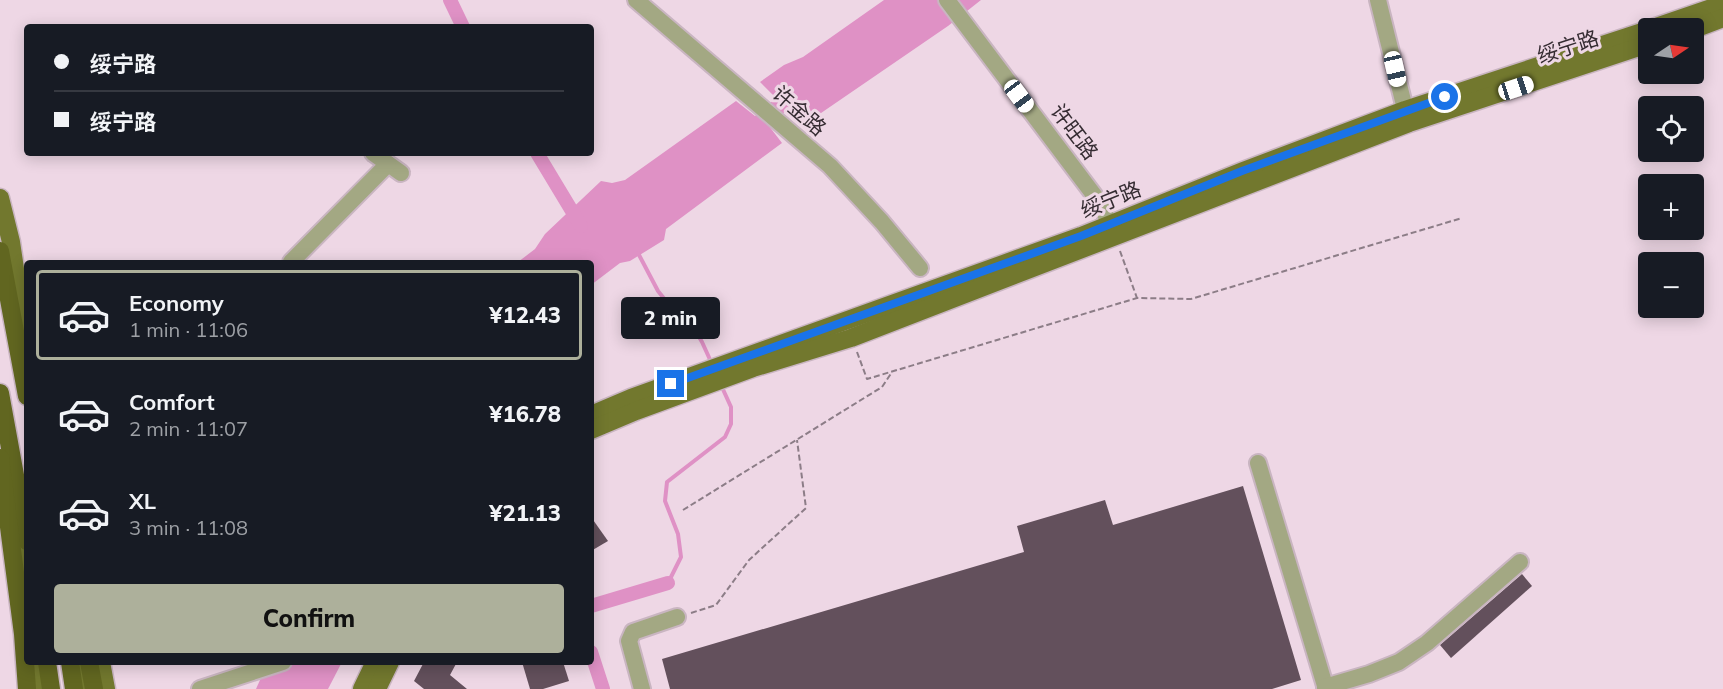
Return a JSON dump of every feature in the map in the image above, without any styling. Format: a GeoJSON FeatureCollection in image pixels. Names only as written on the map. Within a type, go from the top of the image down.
{"type":"FeatureCollection","features":[{"type":"Feature","properties":{"kind":"highway"},"geometry":{"type":"LineString","coordinates":[[4,245],[24,378]]}},
{"type":"Feature","properties":{"kind":"highway"},"geometry":{"type":"LineString","coordinates":[[15,326],[24,366]]}},
{"type":"Feature","properties":{"kind":"highway"},"geometry":{"type":"LineString","coordinates":[[0,393],[24,525]]}},
{"type":"Feature","properties":{"kind":"highway"},"geometry":{"type":"LineString","coordinates":[[0,458],[24,648]]}},
{"type":"Feature","properties":{"kind":"highway"},"geometry":{"type":"LineString","coordinates":[[25,665],[27,689]]}},
{"type":"Feature","properties":{"kind":"highway"},"geometry":{"type":"LineString","coordinates":[[47,665],[51,689]]}},
{"type":"Feature","properties":{"kind":"highway"},"geometry":{"type":"LineString","coordinates":[[70,665],[74,689]]}},
{"type":"Feature","properties":{"kind":"highway"},"geometry":{"type":"LineString","coordinates":[[90,665],[94,689]]}},
{"type":"Feature","properties":{"kind":"main road"},"geometry":{"type":"LineString","coordinates":[[1682,18],[1723,4]]}},
{"type":"Feature","properties":{"kind":"main road"},"geometry":{"type":"LineString","coordinates":[[1704,25],[1723,18]]}},
{"type":"Feature","properties":{"kind":"main road","name":"绥宁路"},"geometry":{"type":"LineString","coordinates":[[594,414],[631,398],[715,375],[749,363],[1113,230],[1407,117],[1638,34]]}},
{"type":"Feature","properties":{"kind":"main road","name":"绥宁路"},"geometry":{"type":"LineString","coordinates":[[1407,117],[1638,47]]}},
{"type":"Feature","properties":{"kind":"main road"},"geometry":{"type":"LineString","coordinates":[[0,198],[4,245],[24,335]]}},
{"type":"Feature","properties":{"kind":"main road","name":"绥宁路"},"geometry":{"type":"LineString","coordinates":[[749,363],[851,338],[1113,230]]}},
{"type":"Feature","properties":{"kind":"main road"},"geometry":{"type":"LineString","coordinates":[[4,245],[24,267]]}},
{"type":"Feature","properties":{"kind":"main road","name":"绥宁路"},"geometry":{"type":"LineString","coordinates":[[594,429],[715,375]]}},
{"type":"Feature","properties":{"kind":"main road"},"geometry":{"type":"LineString","coordinates":[[0,393],[24,569]]}},
{"type":"Feature","properties":{"kind":"main road"},"geometry":{"type":"LineString","coordinates":[[37,665],[40,689]]}},
{"type":"Feature","properties":{"kind":"main road"},"geometry":{"type":"LineString","coordinates":[[80,665],[84,689]]}},
{"type":"Feature","properties":{"kind":"main road"},"geometry":{"type":"LineString","coordinates":[[102,665],[106,689]]}},
{"type":"Feature","properties":{"kind":"main road"},"geometry":{"type":"LineString","coordinates":[[362,689],[374,665]]}},
{"type":"Feature","properties":{"kind":"main road"},"geometry":{"type":"LineString","coordinates":[[377,689],[389,665]]}},
{"type":"Feature","properties":{"kind":"street","name":"许金路"},"geometry":{"type":"LineString","coordinates":[[636,0],[848,184],[920,268]]}},
{"type":"Feature","properties":{"kind":"street","name":"许旺路"},"geometry":{"type":"LineString","coordinates":[[947,0],[1100,203],[1113,230]]}},
{"type":"Feature","properties":{"kind":"street"},"geometry":{"type":"LineString","coordinates":[[1378,0],[1407,117]]}},
{"type":"Feature","properties":{"kind":"street"},"geometry":{"type":"LineString","coordinates":[[293,260],[394,168],[377,156]]}},
{"type":"Feature","properties":{"kind":"street"},"geometry":{"type":"LineString","coordinates":[[1258,463],[1325,688],[1399,662],[1427,643],[1520,562]]}},
{"type":"Feature","properties":{"kind":"street"},"geometry":{"type":"LineString","coordinates":[[642,689],[628,641],[633,632],[676,617]]}},
{"type":"Feature","properties":{"kind":"street"},"geometry":{"type":"LineString","coordinates":[[200,689],[274,665]]}},
{"type":"Feature","properties":{"kind":"path"},"geometry":{"type":"LineString","coordinates":[[851,338],[867,379],[1137,298],[1191,299],[1462,218]]}},
{"type":"Feature","properties":{"kind":"path"},"geometry":{"type":"LineString","coordinates":[[1113,230],[1137,298]]}},
{"type":"Feature","properties":{"kind":"path"},"geometry":{"type":"LineString","coordinates":[[683,510],[882,387],[892,372]]}},
{"type":"Feature","properties":{"kind":"path"},"geometry":{"type":"LineString","coordinates":[[676,617],[716,605],[749,560],[806,508],[797,440]]}},
{"type":"Feature","properties":{"kind":"shaded area"},"geometry":{"type":"Polygon","coordinates":[[[884,0],[981,0],[948,26],[805,124],[788,109],[769,126],[782,143],[666,229],[664,240],[630,261],[620,263],[594,283],[594,260],[521,260],[535,249],[545,234],[601,181],[612,183],[625,180],[736,101],[755,116],[776,98],[760,82],[784,65],[803,57],[884,0]]]}},
{"type":"Feature","properties":{"kind":"shaded area"},"geometry":{"type":"Polygon","coordinates":[[[267,665],[340,665],[328,689],[256,689],[267,665]]]}},
{"type":"Feature","properties":{"kind":"building"},"geometry":{"type":"Polygon","coordinates":[[[1243,486],[1301,680],[1272,689],[670,689],[662,659],[1024,552],[1017,526],[1105,500],[1113,525],[1243,486]]]}},
{"type":"Feature","properties":{"kind":"building"},"geometry":{"type":"Polygon","coordinates":[[[594,521],[608,541],[594,549],[594,521]]]}},
{"type":"Feature","properties":{"kind":"building"},"geometry":{"type":"Polygon","coordinates":[[[1522,574],[1532,586],[1451,658],[1440,645],[1522,574]]]}},
{"type":"Feature","properties":{"kind":"building"},"geometry":{"type":"Polygon","coordinates":[[[422,665],[455,665],[450,675],[467,689],[424,689],[414,681],[422,665]]]}},
{"type":"Feature","properties":{"kind":"building"},"geometry":{"type":"Polygon","coordinates":[[[523,665],[564,665],[569,681],[543,689],[530,689],[523,665]]]}},
{"type":"Feature","properties":{"kind":"waterway"},"geometry":{"type":"LineString","coordinates":[[450,0],[462,24]]}},
{"type":"Feature","properties":{"kind":"waterway"},"geometry":{"type":"LineString","coordinates":[[539,156],[581,226]]}},
{"type":"Feature","properties":{"kind":"waterway"},"geometry":{"type":"LineString","coordinates":[[638,253],[658,291],[674,311],[689,320],[712,364]]}},
{"type":"Feature","properties":{"kind":"waterway"},"geometry":{"type":"LineString","coordinates":[[668,583],[681,557],[678,534],[665,501],[667,482],[725,437],[731,424],[731,407],[721,385]]}},
{"type":"Feature","properties":{"kind":"waterway"},"geometry":{"type":"LineString","coordinates":[[594,605],[668,583]]}},
{"type":"Feature","properties":{"kind":"waterway"},"geometry":{"type":"LineString","coordinates":[[594,661],[603,689]]}},
{"type":"Feature","properties":{"kind":"route"},"geometry":{"type":"LineString","coordinates":[[671,384],[1081,236],[1242,171],[1445,97]]}}]}
